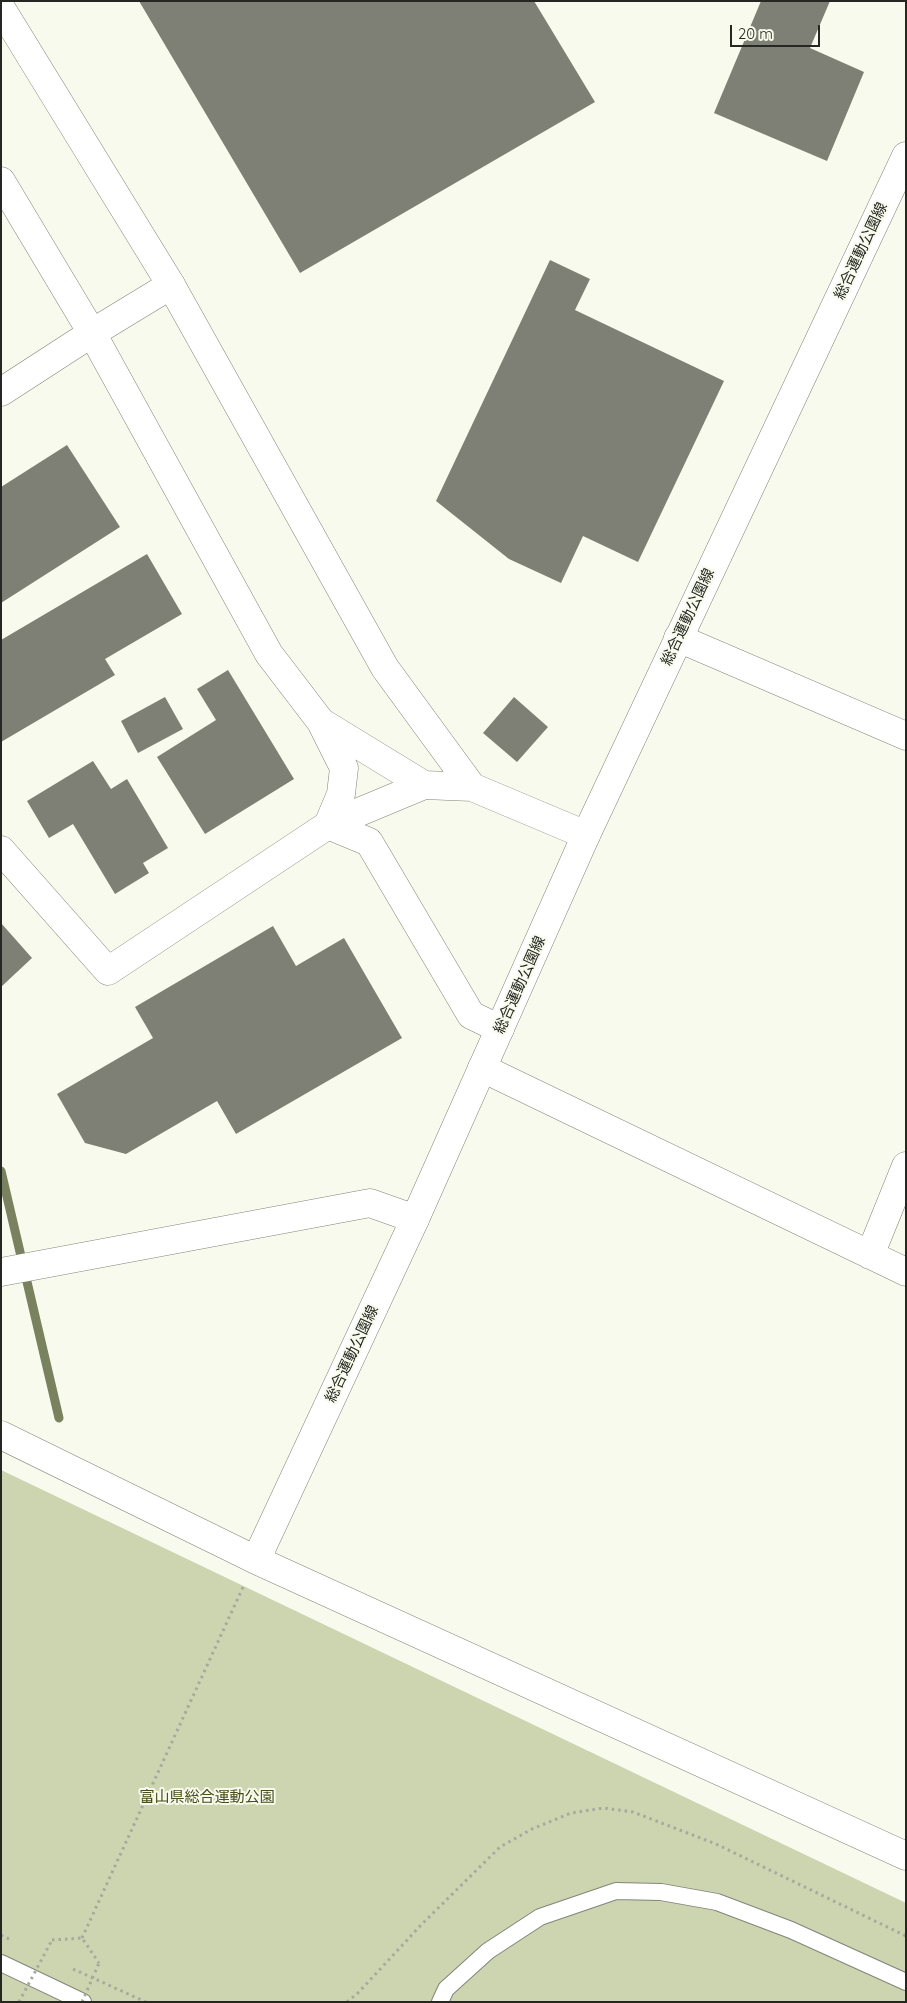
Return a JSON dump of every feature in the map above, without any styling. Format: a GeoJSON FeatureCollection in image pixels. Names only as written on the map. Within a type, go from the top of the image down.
{"type":"FeatureCollection","features":[{"type":"Feature","properties":{"kind":"street"},"geometry":{"type":"LineString","coordinates":[[1,8],[171,285],[385,668],[472,786]]}},
{"type":"Feature","properties":{"kind":"street","name":"総合運動公園線"},"geometry":{"type":"LineString","coordinates":[[256,1560],[415,1219],[586,835],[906,156]]}},
{"type":"Feature","properties":{"kind":"street"},"geometry":{"type":"LineString","coordinates":[[1,181],[92,333],[268,654],[321,722],[344,768],[341,794],[328,825]]}},
{"type":"Feature","properties":{"kind":"street"},"geometry":{"type":"LineString","coordinates":[[1,392],[171,285]]}},
{"type":"Feature","properties":{"kind":"street"},"geometry":{"type":"LineString","coordinates":[[678,638],[906,736]]}},
{"type":"Feature","properties":{"kind":"street"},"geometry":{"type":"LineString","coordinates":[[321,722],[424,785]]}},
{"type":"Feature","properties":{"kind":"street"},"geometry":{"type":"LineString","coordinates":[[1,850],[108,971],[328,825],[424,785],[472,786],[586,835]]}},
{"type":"Feature","properties":{"kind":"street"},"geometry":{"type":"LineString","coordinates":[[328,825],[369,842],[471,1015],[500,1029]]}},
{"type":"Feature","properties":{"kind":"street"},"geometry":{"type":"LineString","coordinates":[[482,1068],[906,1272]]}},
{"type":"Feature","properties":{"kind":"street"},"geometry":{"type":"LineString","coordinates":[[870,1255],[906,1166]]}},
{"type":"Feature","properties":{"kind":"street"},"geometry":{"type":"LineString","coordinates":[[1,1272],[370,1203],[415,1219]]}},
{"type":"Feature","properties":{"kind":"street"},"geometry":{"type":"LineString","coordinates":[[1,1435],[256,1560],[906,1856]]}},
{"type":"Feature","properties":{"kind":"lane"},"geometry":{"type":"LineString","coordinates":[[440,2002],[446,1989],[488,1951],[540,1917],[616,1890],[661,1892],[717,1902],[791,1930],[906,1982]]}},
{"type":"Feature","properties":{"kind":"lane"},"geometry":{"type":"LineString","coordinates":[[1,1962],[83,2002]]}},
{"type":"Feature","properties":{"kind":"path"},"geometry":{"type":"LineString","coordinates":[[82,1938],[256,1560]]}},
{"type":"Feature","properties":{"kind":"path"},"geometry":{"type":"LineString","coordinates":[[19,2002],[52,1940],[82,1938]]}},
{"type":"Feature","properties":{"kind":"path"},"geometry":{"type":"LineString","coordinates":[[82,1938],[99,1963],[83,2002]]}},
{"type":"Feature","properties":{"kind":"green space","name":"富山県総合運動公園"},"geometry":{"type":"Polygon","coordinates":[[[1,1470],[906,1903],[906,2002],[1,2002],[1,1470]]]}},
{"type":"Feature","properties":{"kind":"building"},"geometry":{"type":"Polygon","coordinates":[[[139,1],[534,1],[595,102],[300,273],[139,1]]]}},
{"type":"Feature","properties":{"kind":"building"},"geometry":{"type":"Polygon","coordinates":[[[761,1],[830,1],[810,48],[864,72],[827,161],[714,113],[761,1]]]}},
{"type":"Feature","properties":{"kind":"building"},"geometry":{"type":"Polygon","coordinates":[[[550,260],[590,279],[575,310],[724,381],[638,562],[583,536],[561,583],[509,559],[436,501],[550,260]]]}},
{"type":"Feature","properties":{"kind":"building"},"geometry":{"type":"Polygon","coordinates":[[[67,445],[120,527],[1,603],[1,487],[67,445]]]}},
{"type":"Feature","properties":{"kind":"building"},"geometry":{"type":"Polygon","coordinates":[[[147,554],[182,614],[105,659],[115,675],[1,742],[1,640],[147,554]]]}},
{"type":"Feature","properties":{"kind":"building"},"geometry":{"type":"Polygon","coordinates":[[[228,670],[294,779],[205,834],[157,757],[216,720],[197,689],[228,670]]]}},
{"type":"Feature","properties":{"kind":"building"},"geometry":{"type":"Polygon","coordinates":[[[165,697],[183,729],[138,753],[121,721],[165,697]]]}},
{"type":"Feature","properties":{"kind":"building"},"geometry":{"type":"Polygon","coordinates":[[[514,697],[548,727],[517,762],[483,733],[514,697]]]}},
{"type":"Feature","properties":{"kind":"building"},"geometry":{"type":"Polygon","coordinates":[[[93,761],[111,789],[127,779],[168,848],[143,863],[149,873],[115,894],[73,824],[49,838],[27,801],[93,761]]]}},
{"type":"Feature","properties":{"kind":"building"},"geometry":{"type":"Polygon","coordinates":[[[1,923],[32,958],[1,987],[1,923]]]}},
{"type":"Feature","properties":{"kind":"building"},"geometry":{"type":"Polygon","coordinates":[[[273,926],[296,966],[344,938],[402,1038],[236,1134],[217,1101],[126,1154],[85,1143],[57,1094],[153,1038],[135,1007],[273,926]]]}},
{"type":"Feature","properties":{"kind":"waterway"},"geometry":{"type":"LineString","coordinates":[[1,1171],[59,1418]]}}]}
